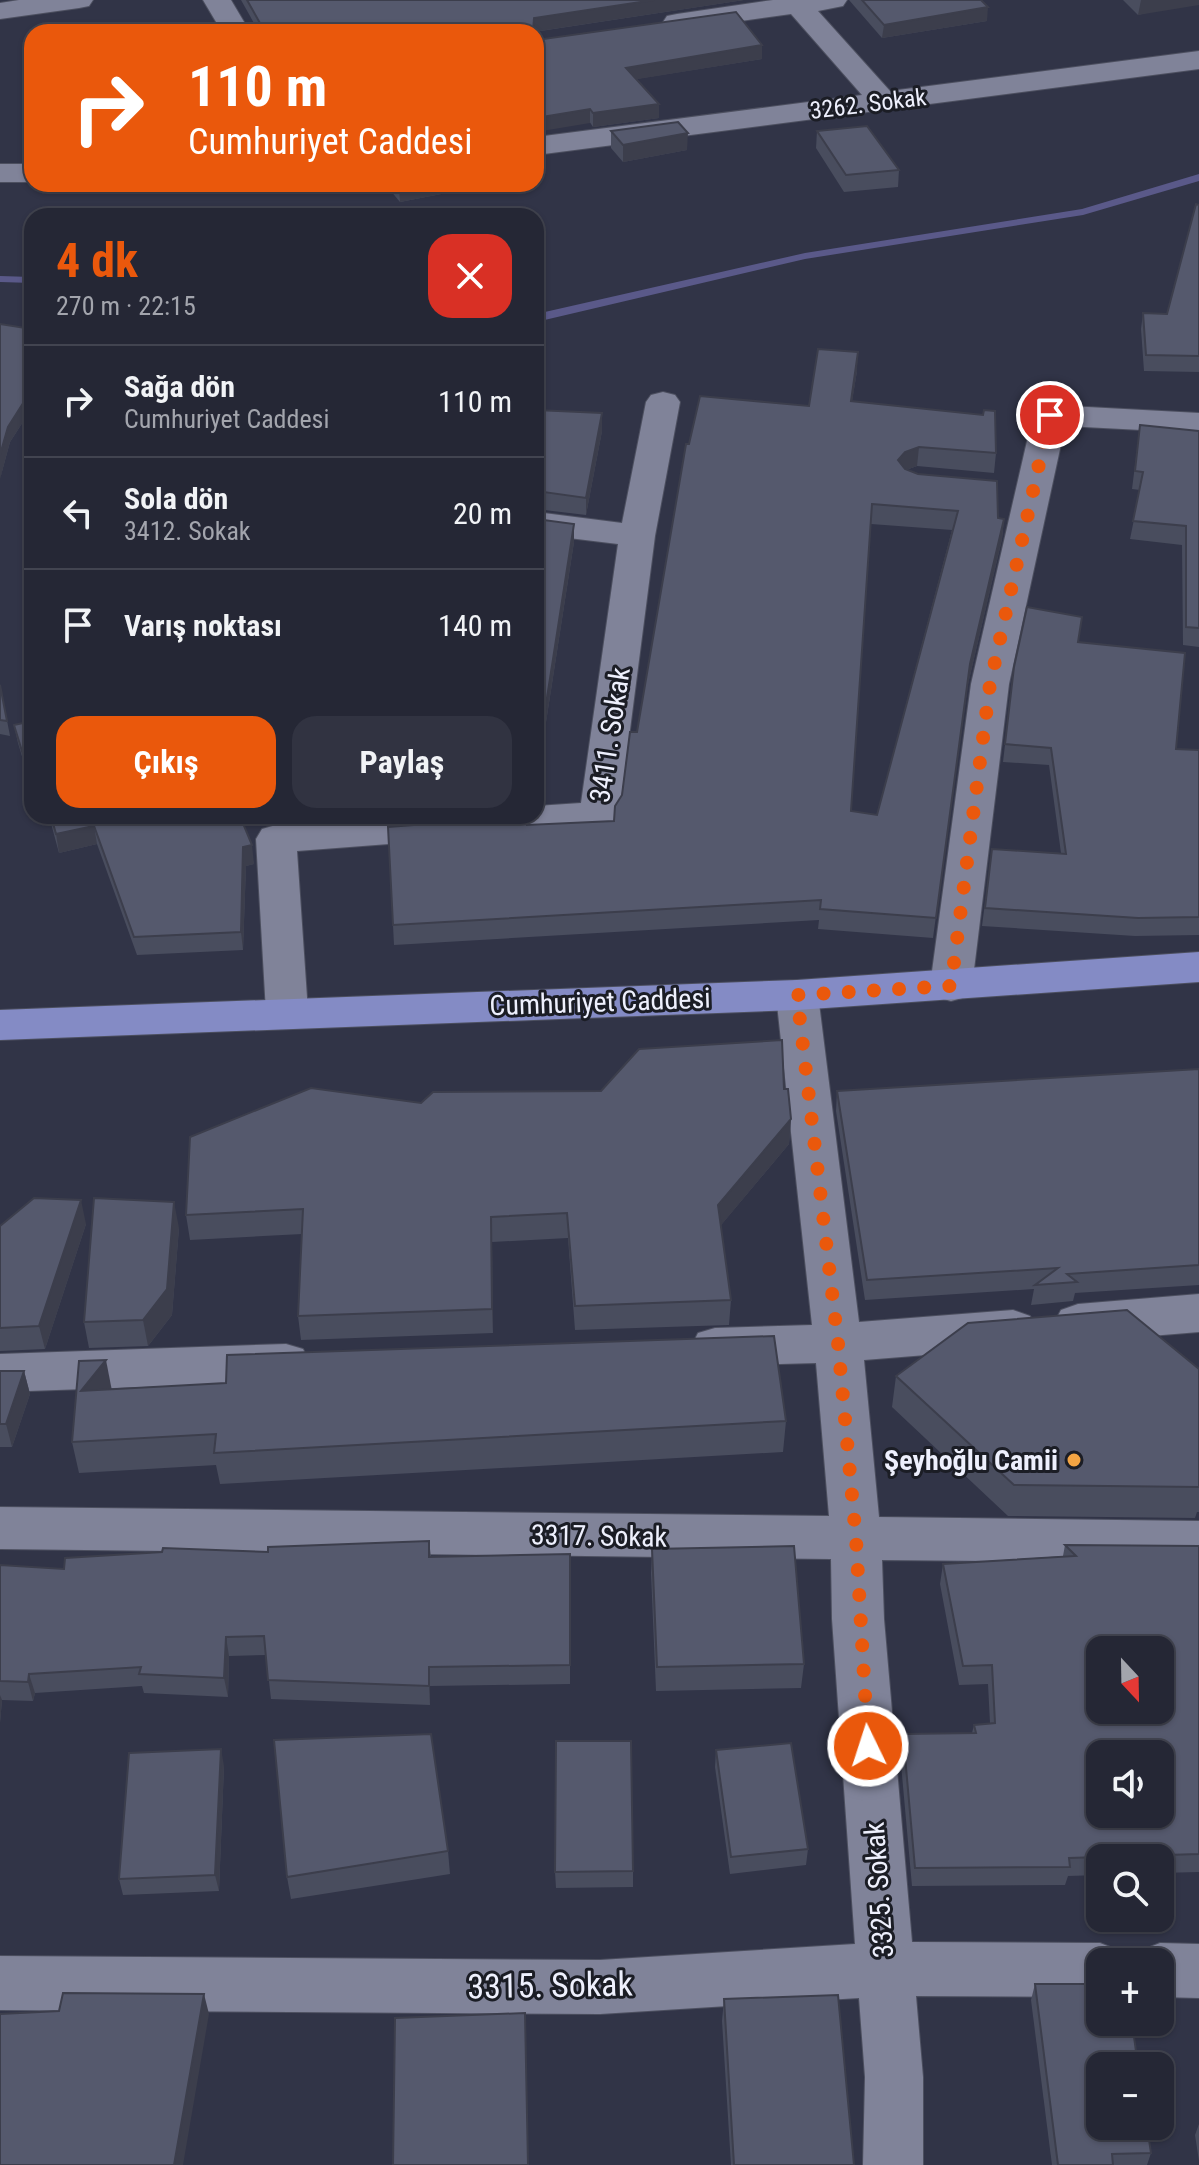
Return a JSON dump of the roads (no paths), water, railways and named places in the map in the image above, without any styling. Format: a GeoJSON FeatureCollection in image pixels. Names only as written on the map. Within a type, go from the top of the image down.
{"type":"FeatureCollection","features":[{"type":"Feature","properties":{"kind":"main road","name":"Cumhuriyet Caddesi"},"geometry":{"type":"LineString","coordinates":[[0,1025],[797,995],[1199,967]]}},
{"type":"Feature","properties":{"kind":"street"},"geometry":{"type":"LineString","coordinates":[[0,11],[79,0]]}},
{"type":"Feature","properties":{"kind":"street"},"geometry":{"type":"LineString","coordinates":[[217,0],[231,24]]}},
{"type":"Feature","properties":{"kind":"street"},"geometry":{"type":"LineString","coordinates":[[644,27],[796,2],[833,0]]}},
{"type":"Feature","properties":{"kind":"street"},"geometry":{"type":"LineString","coordinates":[[796,2],[884,102]]}},
{"type":"Feature","properties":{"kind":"street","name":"3262. Sokak"},"geometry":{"type":"LineString","coordinates":[[544,145],[1199,60]]}},
{"type":"Feature","properties":{"kind":"street"},"geometry":{"type":"LineString","coordinates":[[0,173],[24,173]]}},
{"type":"Feature","properties":{"kind":"street","name":"3411. Sokak"},"geometry":{"type":"LineString","coordinates":[[544,817],[599,815],[637,536],[663,402]]}},
{"type":"Feature","properties":{"kind":"street"},"geometry":{"type":"LineString","coordinates":[[951,986],[1019,488],[1050,415],[1199,423]]}},
{"type":"Feature","properties":{"kind":"street"},"geometry":{"type":"LineString","coordinates":[[544,524],[637,536]]}},
{"type":"Feature","properties":{"kind":"street","name":"3411. Sokak"},"geometry":{"type":"LineString","coordinates":[[287,1012],[274,827],[355,824]]}},
{"type":"Feature","properties":{"kind":"street","name":"3325. Sokak"},"geometry":{"type":"LineString","coordinates":[[797,995],[838,1343],[856,1539],[858,1619],[894,2077],[893,2165]]}},
{"type":"Feature","properties":{"kind":"street"},"geometry":{"type":"LineString","coordinates":[[679,1349],[838,1343],[1199,1313]]}},
{"type":"Feature","properties":{"kind":"street"},"geometry":{"type":"LineString","coordinates":[[0,1373],[330,1362]]}},
{"type":"Feature","properties":{"kind":"street","name":"3317. Sokak"},"geometry":{"type":"LineString","coordinates":[[0,1528],[1199,1542]]}},
{"type":"Feature","properties":{"kind":"street","name":"3315. Sokak"},"geometry":{"type":"LineString","coordinates":[[0,1983],[600,1987],[885,1969],[1086,1970]]}},
{"type":"Feature","properties":{"kind":"street"},"geometry":{"type":"LineString","coordinates":[[1174,1970],[1199,1971]]}},
{"type":"Feature","properties":{"kind":"waterway"},"geometry":{"type":"LineString","coordinates":[[544,316],[805,256],[1083,212],[1199,177]]}},
{"type":"Feature","properties":{"kind":"waterway"},"geometry":{"type":"LineString","coordinates":[[0,279],[24,280]]}},
{"type":"Feature","properties":{"kind":"place","name":"Şeyhoğlu Camii"},"geometry":{"type":"Point","coordinates":[1074,1460]}}]}
